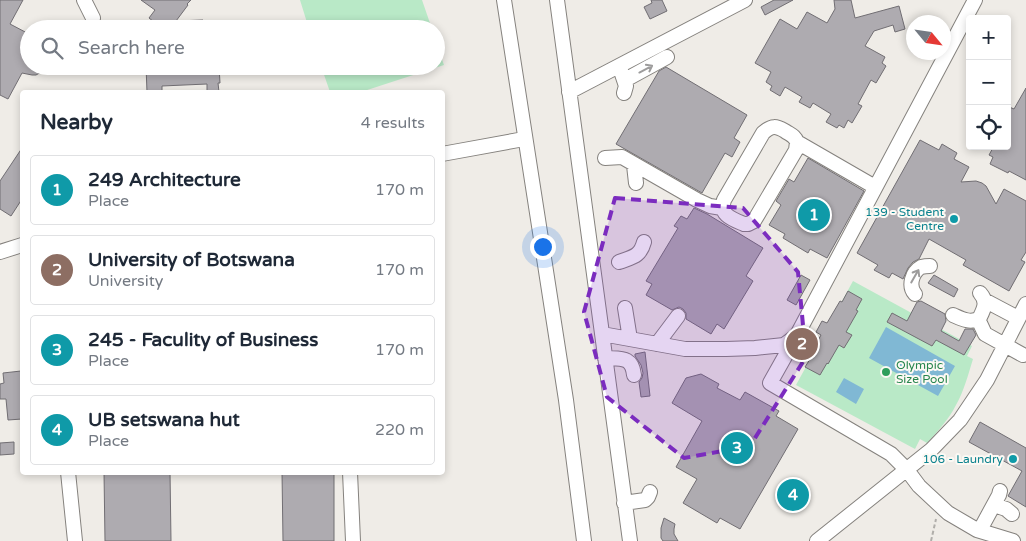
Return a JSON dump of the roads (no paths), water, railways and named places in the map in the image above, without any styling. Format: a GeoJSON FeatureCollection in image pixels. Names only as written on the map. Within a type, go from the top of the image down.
{"type":"FeatureCollection","features":[{"type":"Feature","properties":{"kind":"street"},"geometry":{"type":"LineString","coordinates":[[84,0],[92,18]]}},
{"type":"Feature","properties":{"kind":"street"},"geometry":{"type":"LineString","coordinates":[[504,0],[524,139],[566,400],[584,541]]}},
{"type":"Feature","properties":{"kind":"street"},"geometry":{"type":"LineString","coordinates":[[557,0],[630,541]]}},
{"type":"Feature","properties":{"kind":"street"},"geometry":{"type":"LineString","coordinates":[[569,92],[745,0]]}},
{"type":"Feature","properties":{"kind":"street"},"geometry":{"type":"LineString","coordinates":[[976,0],[770,383],[891,454],[907,470],[919,486],[948,513],[980,530],[1013,541]]}},
{"type":"Feature","properties":{"kind":"street"},"geometry":{"type":"LineString","coordinates":[[618,66],[625,86],[667,58]]}},
{"type":"Feature","properties":{"kind":"street"},"geometry":{"type":"LineString","coordinates":[[797,142],[796,150],[754,220],[748,224],[740,223],[725,214],[722,208],[724,200],[763,132],[770,127],[778,127],[794,137],[797,142],[875,187]]}},
{"type":"Feature","properties":{"kind":"street"},"geometry":{"type":"LineString","coordinates":[[445,153],[524,139]]}},
{"type":"Feature","properties":{"kind":"street"},"geometry":{"type":"LineString","coordinates":[[605,158],[622,157],[697,200],[710,206],[722,208]]}},
{"type":"Feature","properties":{"kind":"street"},"geometry":{"type":"LineString","coordinates":[[634,164],[636,183]]}},
{"type":"Feature","properties":{"kind":"street"},"geometry":{"type":"LineString","coordinates":[[619,262],[638,255],[644,242]]}},
{"type":"Feature","properties":{"kind":"street"},"geometry":{"type":"LineString","coordinates":[[0,252],[20,246]]}},
{"type":"Feature","properties":{"kind":"street"},"geometry":{"type":"LineString","coordinates":[[915,294],[912,290],[911,282],[917,270],[924,266],[930,266]]}},
{"type":"Feature","properties":{"kind":"street"},"geometry":{"type":"LineString","coordinates":[[952,314],[966,321],[978,319],[985,308],[982,297],[1018,318]]}},
{"type":"Feature","properties":{"kind":"street"},"geometry":{"type":"LineString","coordinates":[[821,540],[931,450],[960,420],[987,380],[1026,304]]}},
{"type":"Feature","properties":{"kind":"street"},"geometry":{"type":"LineString","coordinates":[[625,308],[630,339]]}},
{"type":"Feature","properties":{"kind":"street"},"geometry":{"type":"LineString","coordinates":[[657,344],[678,316]]}},
{"type":"Feature","properties":{"kind":"street"},"geometry":{"type":"LineString","coordinates":[[978,319],[985,334],[1023,355]]}},
{"type":"Feature","properties":{"kind":"street"},"geometry":{"type":"LineString","coordinates":[[602,334],[685,349],[755,348],[784,344],[797,335]]}},
{"type":"Feature","properties":{"kind":"street"},"geometry":{"type":"LineString","coordinates":[[605,358],[626,360],[631,363],[634,375]]}},
{"type":"Feature","properties":{"kind":"street"},"geometry":{"type":"LineString","coordinates":[[68,475],[76,541]]}},
{"type":"Feature","properties":{"kind":"street"},"geometry":{"type":"LineString","coordinates":[[350,475],[353,541]]}},
{"type":"Feature","properties":{"kind":"street"},"geometry":{"type":"LineString","coordinates":[[980,530],[1000,490]]}},
{"type":"Feature","properties":{"kind":"street"},"geometry":{"type":"LineString","coordinates":[[624,503],[645,500],[650,492]]}},
{"type":"Feature","properties":{"kind":"street"},"geometry":{"type":"LineString","coordinates":[[994,505],[1006,509],[1012,514]]}},
{"type":"Feature","properties":{"kind":"water"},"geometry":{"type":"Polygon","coordinates":[[[886,327],[955,366],[938,396],[869,358],[886,327]]]}},
{"type":"Feature","properties":{"kind":"water"},"geometry":{"type":"Polygon","coordinates":[[[844,378],[864,389],[856,404],[836,392],[844,378]]]}},
{"type":"Feature","properties":{"kind":"place","name":"249 Architecture"},"geometry":{"type":"Point","coordinates":[814,215]}},
{"type":"Feature","properties":{"kind":"place","name":"139 - Student Centre"},"geometry":{"type":"Point","coordinates":[954,219]}},
{"type":"Feature","properties":{"kind":"place","name":"University of Botswana"},"geometry":{"type":"Point","coordinates":[802,344]}},
{"type":"Feature","properties":{"kind":"place","name":"Olympic Size Pool"},"geometry":{"type":"Point","coordinates":[886,372]}},
{"type":"Feature","properties":{"kind":"place","name":"245 - Faculity of Business"},"geometry":{"type":"Point","coordinates":[737,448]}},
{"type":"Feature","properties":{"kind":"place","name":"106 - Laundry"},"geometry":{"type":"Point","coordinates":[1013,459]}},
{"type":"Feature","properties":{"kind":"place","name":"UB setswana hut"},"geometry":{"type":"Point","coordinates":[793,495]}}]}
